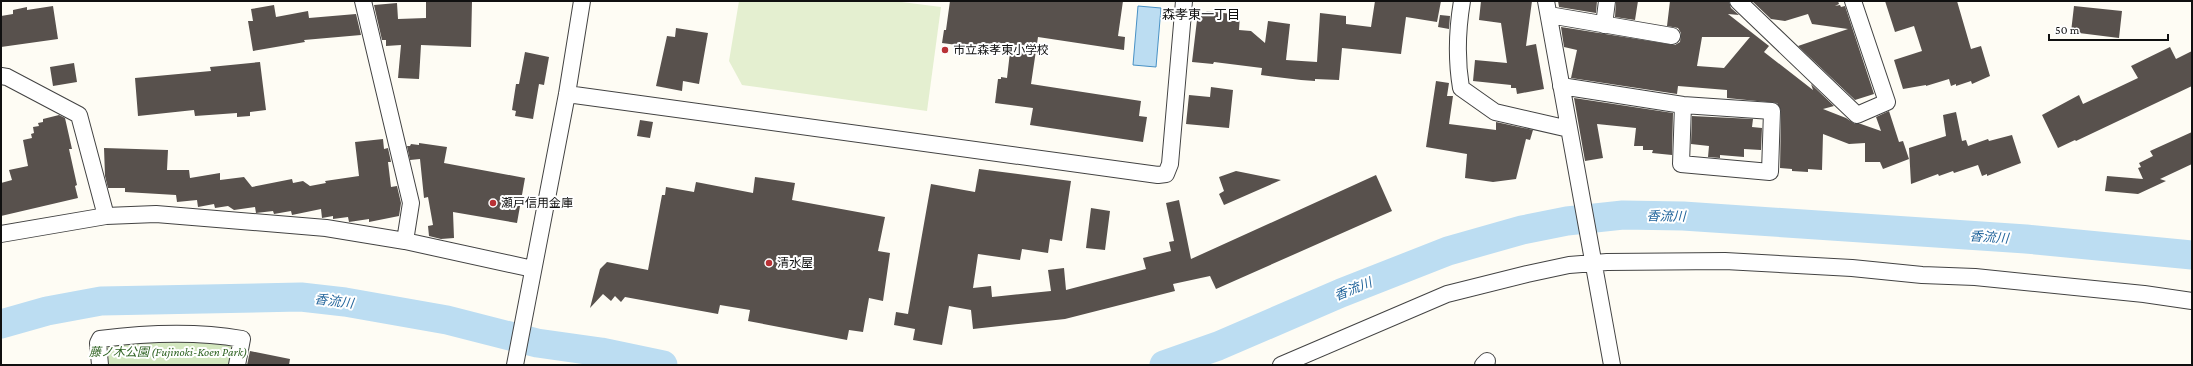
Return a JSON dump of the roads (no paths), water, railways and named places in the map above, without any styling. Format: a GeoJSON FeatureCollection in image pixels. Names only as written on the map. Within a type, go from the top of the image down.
{"type":"FeatureCollection","features":[{"type":"Feature","properties":{"kind":"street"},"geometry":{"type":"LineString","coordinates":[[363,1],[411,203],[405,240]]}},
{"type":"Feature","properties":{"kind":"street"},"geometry":{"type":"LineString","coordinates":[[515,365],[527,296],[567,94],[582,1]]}},
{"type":"Feature","properties":{"kind":"street"},"geometry":{"type":"LineString","coordinates":[[567,94],[1158,175],[1166,174],[1170,164],[1184,1]]}},
{"type":"Feature","properties":{"kind":"street"},"geometry":{"type":"LineString","coordinates":[[1462,1],[1457,28],[1456,61],[1461,88],[1495,112],[1568,129]]}},
{"type":"Feature","properties":{"kind":"street"},"geometry":{"type":"LineString","coordinates":[[1604,25],[1607,1]]}},
{"type":"Feature","properties":{"kind":"street"},"geometry":{"type":"LineString","coordinates":[[1738,1],[1857,115],[1887,102],[1854,1]]}},
{"type":"Feature","properties":{"kind":"street"},"geometry":{"type":"LineString","coordinates":[[1612,365],[1547,8],[1604,25],[1672,36]]}},
{"type":"Feature","properties":{"kind":"street"},"geometry":{"type":"LineString","coordinates":[[1,76],[79,115],[106,216]]}},
{"type":"Feature","properties":{"kind":"street"},"geometry":{"type":"LineString","coordinates":[[1561,86],[1683,105],[1772,111],[1770,172],[1681,164],[1683,105]]}},
{"type":"Feature","properties":{"kind":"street"},"geometry":{"type":"LineString","coordinates":[[1,234],[106,216],[156,214],[326,228],[405,240],[533,269]]}},
{"type":"Feature","properties":{"kind":"street"},"geometry":{"type":"LineString","coordinates":[[1281,365],[1447,294],[1527,274],[1594,260],[1725,261],[1844,268],[1922,275],[1982,278],[2144,294],[2192,301]]}},
{"type":"Feature","properties":{"kind":"street"},"geometry":{"type":"LineString","coordinates":[[100,365],[98,343],[100,339],[138,334],[221,336],[242,339],[237,365]]}},
{"type":"Feature","properties":{"kind":"water"},"geometry":{"type":"Polygon","coordinates":[[[1138,6],[1161,8],[1156,67],[1133,65],[1138,6]]]}},
{"type":"Feature","properties":{"kind":"waterway","name":"香流川"},"geometry":{"type":"LineString","coordinates":[[1164,365],[1218,346],[1341,293],[1448,251],[1522,230],[1567,221],[1623,215],[1683,216],[2026,239],[2192,255]]}},
{"type":"Feature","properties":{"kind":"waterway","name":"香流川"},"geometry":{"type":"LineString","coordinates":[[1,324],[47,311],[101,301],[301,297],[345,302],[447,320],[537,343],[601,352],[663,365]]}},
{"type":"Feature","properties":{"kind":"place","name":"市立森孝東小学校"},"geometry":{"type":"Point","coordinates":[945,50]}},
{"type":"Feature","properties":{"kind":"place","name":"瀬戸信用金庫"},"geometry":{"type":"Point","coordinates":[493,203]}},
{"type":"Feature","properties":{"kind":"place","name":"清水屋"},"geometry":{"type":"Point","coordinates":[769,263]}},
{"type":"Feature","properties":{"kind":"district","name":"森孝東一丁目"},"geometry":{"type":"Point","coordinates":[1201,14]}},
{"type":"Feature","properties":{"kind":"park label","name":"藤ノ木公園 (Fujinoki-Koen Park)"},"geometry":{"type":"Point","coordinates":[168,352]}}]}
